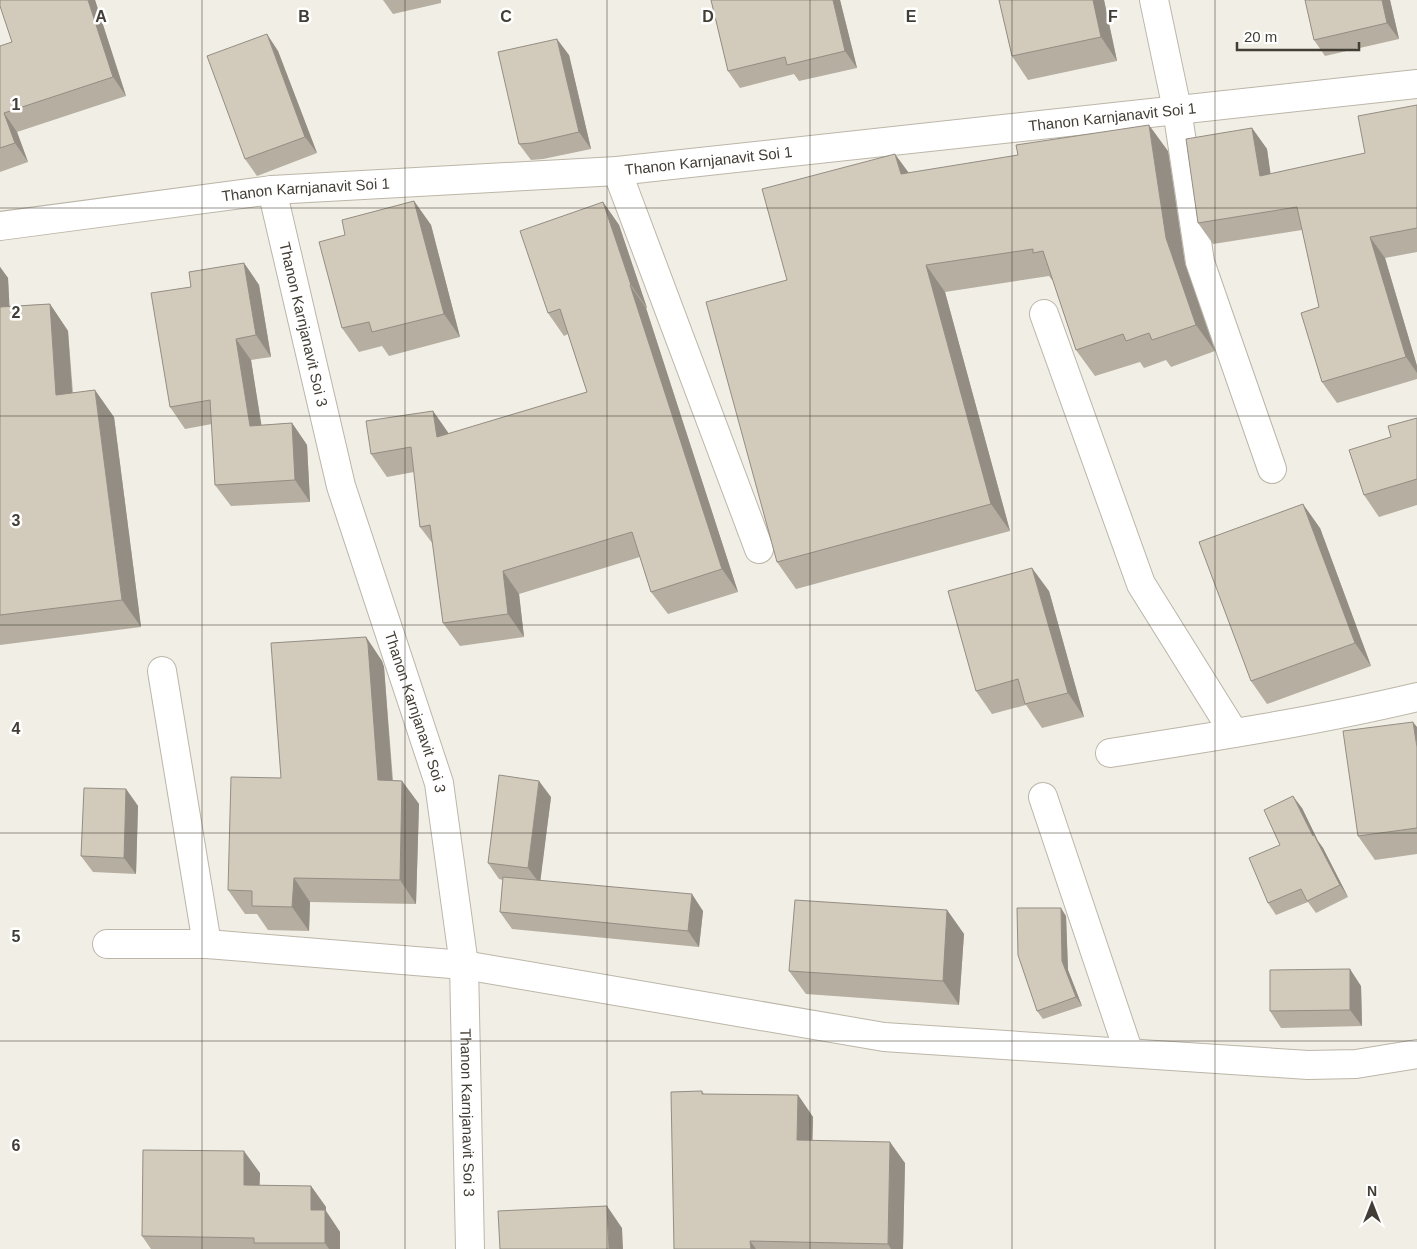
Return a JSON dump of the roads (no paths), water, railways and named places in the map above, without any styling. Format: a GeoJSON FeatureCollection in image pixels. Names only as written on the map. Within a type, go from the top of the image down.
{"type":"FeatureCollection","features":[{"type":"Feature","properties":{"kind":"street"},"geometry":{"type":"LineString","coordinates":[[1154,0],[1178,109],[1200,262],[1272,469]]}},
{"type":"Feature","properties":{"kind":"street","name":"Thanon Karnjanavit Soi 1"},"geometry":{"type":"LineString","coordinates":[[0,226],[272,190],[617,171],[1417,84]]}},
{"type":"Feature","properties":{"kind":"street"},"geometry":{"type":"LineString","coordinates":[[617,171],[759,549]]}},
{"type":"Feature","properties":{"kind":"street","name":"Thanon Karnjanavit Soi 3"},"geometry":{"type":"LineString","coordinates":[[272,190],[341,486],[439,783],[464,965],[470,1249]]}},
{"type":"Feature","properties":{"kind":"street"},"geometry":{"type":"LineString","coordinates":[[1044,314],[1141,584],[1234,733]]}},
{"type":"Feature","properties":{"kind":"street"},"geometry":{"type":"LineString","coordinates":[[162,670],[207,944]]}},
{"type":"Feature","properties":{"kind":"street"},"geometry":{"type":"LineString","coordinates":[[1110,753],[1234,733],[1360,710],[1417,697]]}},
{"type":"Feature","properties":{"kind":"street"},"geometry":{"type":"LineString","coordinates":[[1043,797],[1129,1052]]}},
{"type":"Feature","properties":{"kind":"street"},"geometry":{"type":"LineString","coordinates":[[107,944],[207,944],[464,965],[884,1037],[1308,1065],[1356,1064],[1417,1054]]}}]}
